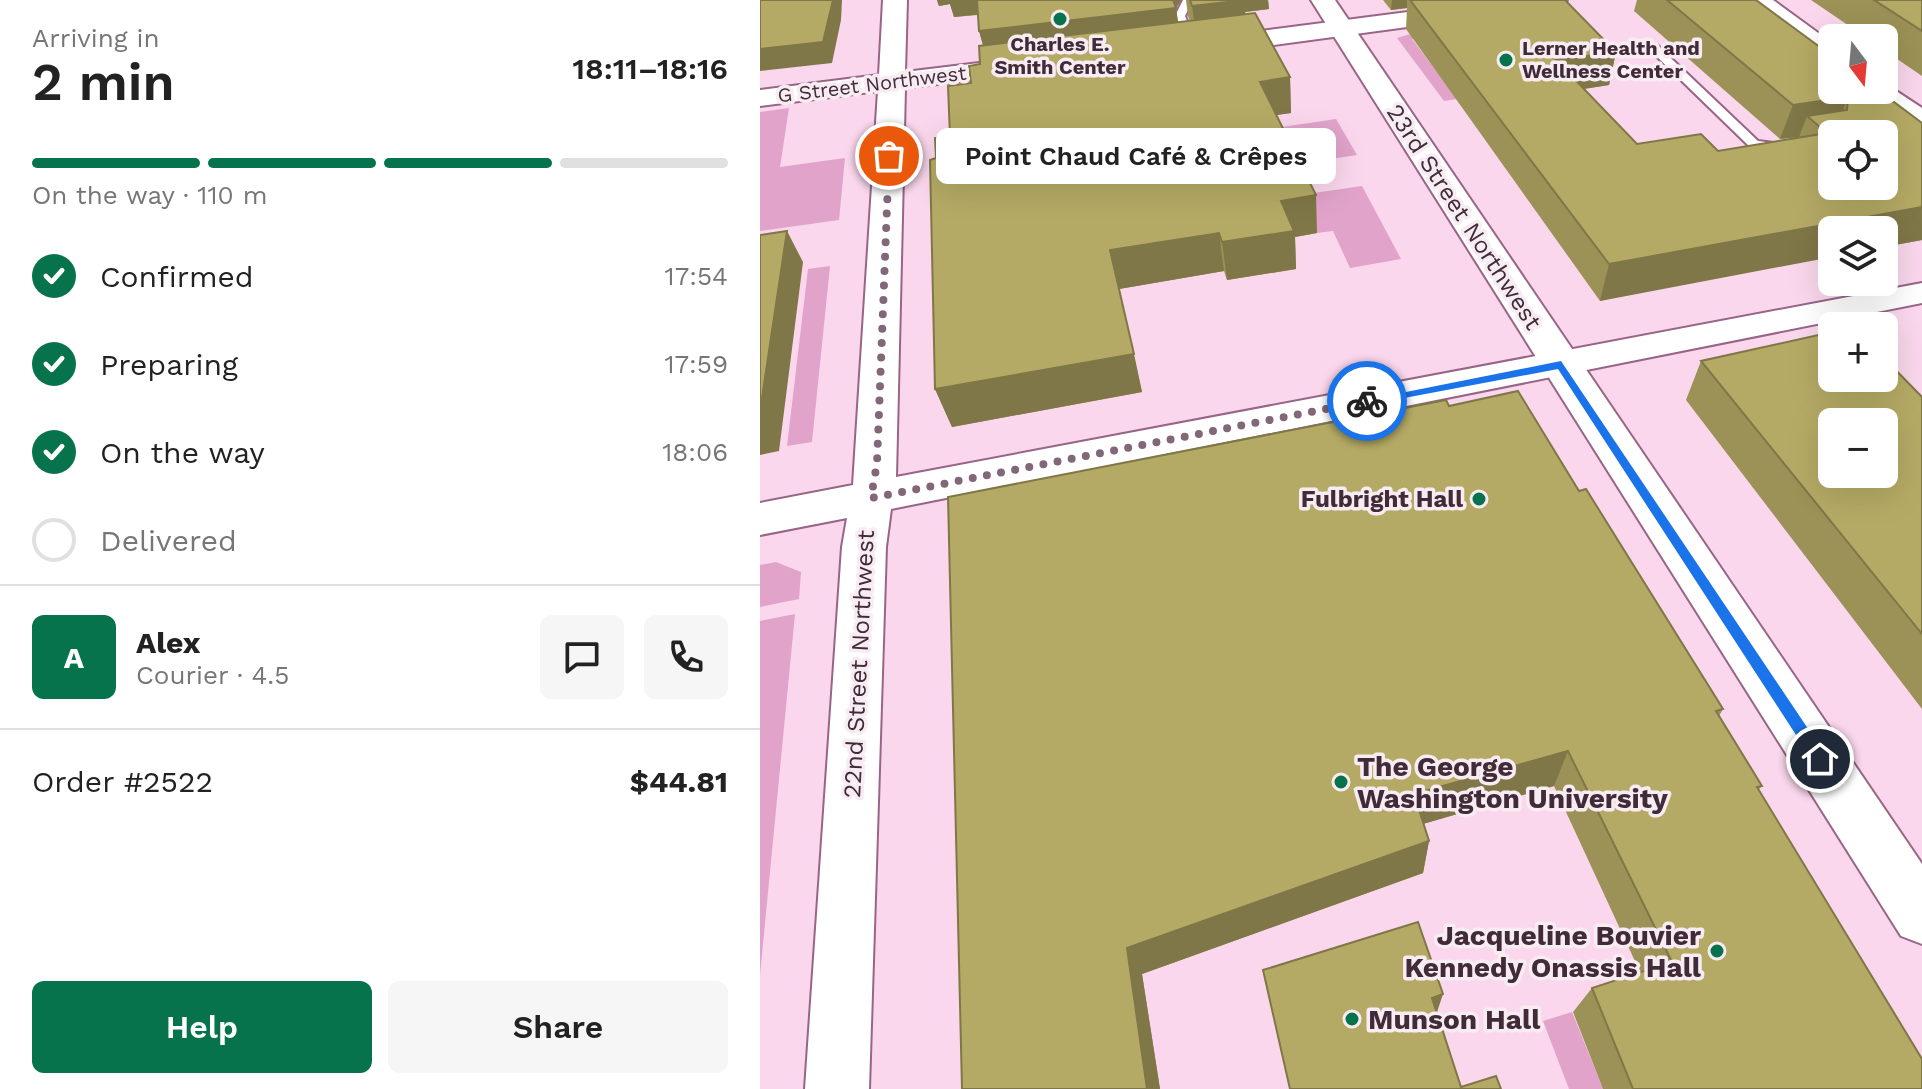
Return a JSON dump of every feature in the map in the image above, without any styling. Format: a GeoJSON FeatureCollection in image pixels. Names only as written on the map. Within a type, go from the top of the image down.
{"type":"FeatureCollection","features":[{"type":"Feature","properties":{"kind":"street","name":"22nd Street Northwest"},"geometry":{"type":"LineString","coordinates":[[837,1089],[864,547],[877,463],[895,0]]}},
{"type":"Feature","properties":{"kind":"street","name":"23rd Street Northwest"},"geometry":{"type":"LineString","coordinates":[[1323,0],[1922,915]]}},
{"type":"Feature","properties":{"kind":"street"},"geometry":{"type":"LineString","coordinates":[[1163,51],[1555,0]]}},
{"type":"Feature","properties":{"kind":"street"},"geometry":{"type":"LineString","coordinates":[[1760,0],[1818,43]]}},
{"type":"Feature","properties":{"kind":"street","name":"G Street Northwest"},"geometry":{"type":"LineString","coordinates":[[760,98],[1055,62]]}},
{"type":"Feature","properties":{"kind":"street"},"geometry":{"type":"LineString","coordinates":[[1898,104],[1918,123]]}},
{"type":"Feature","properties":{"kind":"street"},"geometry":{"type":"LineString","coordinates":[[760,519],[1922,293]]}},
{"type":"Feature","properties":{"kind":"lane"},"geometry":{"type":"LineString","coordinates":[[1188,0],[1180,16],[1193,47]]}},
{"type":"Feature","properties":{"kind":"lane"},"geometry":{"type":"LineString","coordinates":[[1653,47],[1754,144],[1763,148],[1787,146]]}},
{"type":"Feature","properties":{"kind":"shaded area"},"geometry":{"type":"Polygon","coordinates":[[[1420,31],[1439,35],[1412,39],[1457,99],[1444,101],[1397,38],[1420,31]]]}},
{"type":"Feature","properties":{"kind":"shaded area"},"geometry":{"type":"Polygon","coordinates":[[[789,108],[780,167],[845,158],[839,220],[760,231],[760,112],[789,108]]]}},
{"type":"Feature","properties":{"kind":"shaded area"},"geometry":{"type":"Polygon","coordinates":[[[1336,119],[1357,155],[1285,166],[1268,129],[1336,119]]]}},
{"type":"Feature","properties":{"kind":"shaded area"},"geometry":{"type":"Polygon","coordinates":[[[1362,186],[1401,259],[1350,268],[1333,231],[1317,233],[1300,195],[1362,186]]]}},
{"type":"Feature","properties":{"kind":"shaded area"},"geometry":{"type":"Polygon","coordinates":[[[830,266],[812,442],[787,446],[808,269],[830,266]]]}},
{"type":"Feature","properties":{"kind":"shaded area"},"geometry":{"type":"Polygon","coordinates":[[[776,562],[801,572],[799,599],[760,607],[760,565],[776,562]]]}},
{"type":"Feature","properties":{"kind":"shaded area"},"geometry":{"type":"Polygon","coordinates":[[[795,614],[760,975],[760,621],[795,614]]]}},
{"type":"Feature","properties":{"kind":"shaded area"},"geometry":{"type":"Polygon","coordinates":[[[1572,1012],[1603,1089],[1569,1089],[1543,1021],[1572,1012]]]}},
{"type":"Feature","properties":{"kind":"building"},"geometry":{"type":"Polygon","coordinates":[[[760,0],[833,0],[823,42],[760,49],[760,0]]]}},
{"type":"Feature","properties":{"kind":"building","name":"Charles E. Smith Center"},"geometry":{"type":"Polygon","coordinates":[[[977,0],[1173,0],[1176,8],[979,31],[977,0]]]}},
{"type":"Feature","properties":{"kind":"building"},"geometry":{"type":"Polygon","coordinates":[[[1190,0],[1245,0],[1192,6],[1190,0]]]}},
{"type":"Feature","properties":{"kind":"building"},"geometry":{"type":"Polygon","coordinates":[[[1410,0],[1565,0],[1616,52],[1556,60],[1637,144],[1701,134],[1718,151],[1818,134],[1818,200],[1898,200],[1898,120],[1818,120],[1818,125],[1807,116],[1847,110],[1847,104],[1897,104],[1922,123],[1922,207],[1873,216],[1818,216],[1818,226],[1609,264],[1410,0]]]}},
{"type":"Feature","properties":{"kind":"building"},"geometry":{"type":"Polygon","coordinates":[[[1667,0],[1756,0],[1818,46],[1818,101],[1793,105],[1667,0]]]}},
{"type":"Feature","properties":{"kind":"building"},"geometry":{"type":"Polygon","coordinates":[[[1874,0],[1922,0],[1922,31],[1874,0]]]}},
{"type":"Feature","properties":{"kind":"building"},"geometry":{"type":"Polygon","coordinates":[[[1255,13],[1290,77],[1260,82],[1316,195],[1281,201],[1294,231],[1222,242],[1219,233],[1110,250],[1134,354],[935,389],[930,160],[936,158],[935,138],[950,136],[948,86],[971,83],[969,66],[980,64],[979,46],[1255,13]]]}},
{"type":"Feature","properties":{"kind":"building"},"geometry":{"type":"Polygon","coordinates":[[[787,231],[760,411],[760,235],[787,231]]]}},
{"type":"Feature","properties":{"kind":"building"},"geometry":{"type":"Polygon","coordinates":[[[1818,335],[1818,392],[1898,392],[1898,372],[1922,397],[1922,634],[1701,361],[1818,335]]]}},
{"type":"Feature","properties":{"kind":"building"},"geometry":{"type":"Polygon","coordinates":[[[1518,391],[1579,491],[1586,489],[1723,709],[1716,711],[1762,786],[1757,787],[1922,1059],[1922,1089],[1633,1089],[1592,988],[1672,962],[1568,751],[1414,794],[1429,841],[1127,948],[1147,1089],[962,1089],[948,497],[1446,400],[1449,406],[1518,391]]]}},
{"type":"Feature","properties":{"kind":"building","name":"Munson Hall"},"geometry":{"type":"Polygon","coordinates":[[[1418,922],[1443,994],[1432,998],[1461,1087],[1496,1076],[1501,1089],[1290,1089],[1263,970],[1418,922]]]}},
{"type":"Feature","properties":{"kind":"way so far"},"geometry":{"type":"LineString","coordinates":[[889,156],[877,463],[871,498],[1367,401]]}},
{"type":"Feature","properties":{"kind":"place","name":"Charles E. Smith Center"},"geometry":{"type":"Point","coordinates":[1060,19]}},
{"type":"Feature","properties":{"kind":"place","name":"Lerner Health and Wellness Center"},"geometry":{"type":"Point","coordinates":[1506,60]}},
{"type":"Feature","properties":{"kind":"place","name":"Point Chaud Café & Crêpes"},"geometry":{"type":"Point","coordinates":[889,156]}},
{"type":"Feature","properties":{"kind":"place","name":"Fulbright Hall"},"geometry":{"type":"Point","coordinates":[1479,499]}},
{"type":"Feature","properties":{"kind":"place","name":"The George Washington University"},"geometry":{"type":"Point","coordinates":[1341,782]}},
{"type":"Feature","properties":{"kind":"place","name":"Jacqueline Bouvier Kennedy Onassis Hall"},"geometry":{"type":"Point","coordinates":[1717,951]}},
{"type":"Feature","properties":{"kind":"place","name":"Munson Hall"},"geometry":{"type":"Point","coordinates":[1352,1019]}},
{"type":"Feature","properties":{"kind":"route"},"geometry":{"type":"LineString","coordinates":[[1367,401],[1561,364],[1820,759]]}}]}
